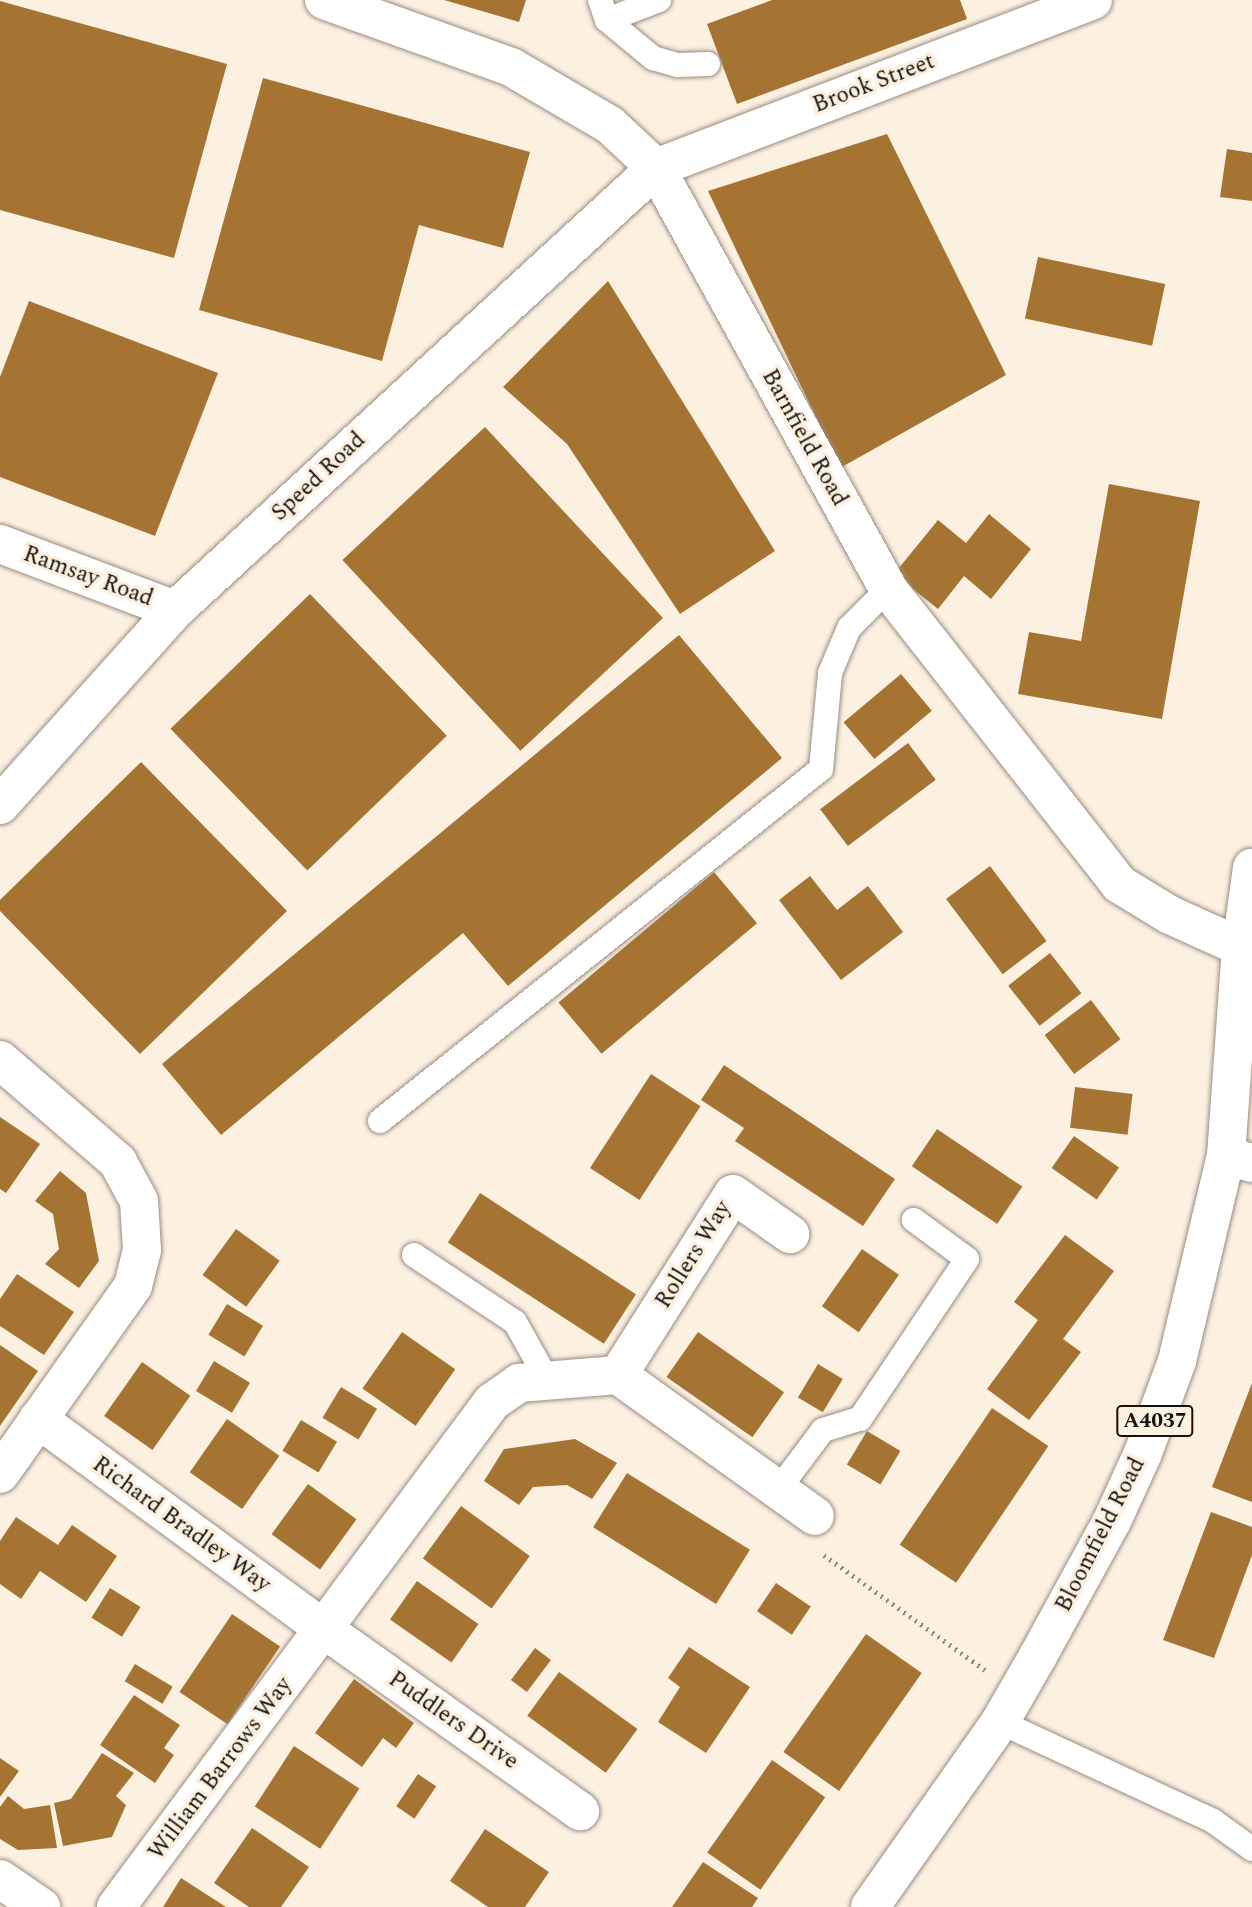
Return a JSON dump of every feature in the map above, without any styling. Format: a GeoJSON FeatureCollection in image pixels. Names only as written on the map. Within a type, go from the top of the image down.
{"type":"FeatureCollection","features":[{"type":"Feature","properties":{"kind":"street","name":"Barnfield Road"},"geometry":{"type":"LineString","coordinates":[[324,0],[511,67],[610,125],[656,167],[888,589],[1118,884],[1170,915],[1241,947]]}},
{"type":"Feature","properties":{"kind":"street","name":"Brook Street"},"geometry":{"type":"LineString","coordinates":[[656,167],[1078,3]]}},
{"type":"Feature","properties":{"kind":"street","name":"Speed Road"},"geometry":{"type":"LineString","coordinates":[[0,805],[176,610],[656,167]]}},
{"type":"Feature","properties":{"kind":"street","name":"Ramsay Road"},"geometry":{"type":"LineString","coordinates":[[0,544],[176,610]]}},
{"type":"Feature","properties":{"kind":"street","name":"Bloomfield Road"},"geometry":{"type":"LineString","coordinates":[[870,1907],[1008,1708],[1112,1521],[1143,1453],[1177,1361],[1239,1159],[1241,947],[1252,868]]}},
{"type":"Feature","properties":{"kind":"street"},"geometry":{"type":"LineString","coordinates":[[0,1060],[118,1162],[139,1201],[142,1250],[133,1286],[0,1474]]}},
{"type":"Feature","properties":{"kind":"street","name":"Rollers Way"},"geometry":{"type":"LineString","coordinates":[[618,1375],[733,1194],[790,1234]]}},
{"type":"Feature","properties":{"kind":"street"},"geometry":{"type":"LineString","coordinates":[[618,1375],[815,1516]]}},
{"type":"Feature","properties":{"kind":"street","name":"William Barrows Way"},"geometry":{"type":"LineString","coordinates":[[116,1907],[325,1630],[492,1402],[519,1383],[618,1375]]}},
{"type":"Feature","properties":{"kind":"street","name":"Richard Bradley Way"},"geometry":{"type":"LineString","coordinates":[[38,1419],[325,1630]]}},
{"type":"Feature","properties":{"kind":"street","name":"Puddlers Drive"},"geometry":{"type":"LineString","coordinates":[[325,1630],[580,1811]]}},
{"type":"Feature","properties":{"kind":"street"},"geometry":{"type":"LineString","coordinates":[[0,1879],[41,1907]]}},
{"type":"Feature","properties":{"kind":"lane"},"geometry":{"type":"LineString","coordinates":[[603,10],[659,0]]}},
{"type":"Feature","properties":{"kind":"lane"},"geometry":{"type":"LineString","coordinates":[[603,10],[653,58],[678,65],[708,64]]}},
{"type":"Feature","properties":{"kind":"lane"},"geometry":{"type":"LineString","coordinates":[[380,1121],[821,769],[830,673],[849,628],[888,589]]}},
{"type":"Feature","properties":{"kind":"lane"},"geometry":{"type":"LineString","coordinates":[[778,1490],[823,1430],[860,1419],[967,1259],[914,1220]]}},
{"type":"Feature","properties":{"kind":"lane"},"geometry":{"type":"LineString","coordinates":[[414,1255],[515,1322],[548,1381]]}},
{"type":"Feature","properties":{"kind":"lane"},"geometry":{"type":"LineString","coordinates":[[1008,1708],[1213,1821],[1252,1849]]}},
{"type":"Feature","properties":{"kind":"path"},"geometry":{"type":"LineString","coordinates":[[815,1516],[799,1537],[1008,1708]]}},
{"type":"Feature","properties":{"kind":"building"},"geometry":{"type":"Polygon","coordinates":[[[444,0],[526,0],[519,22],[444,0]]]}},
{"type":"Feature","properties":{"kind":"building"},"geometry":{"type":"Polygon","coordinates":[[[772,0],[960,0],[967,19],[737,104],[707,24],[772,0]]]}},
{"type":"Feature","properties":{"kind":"building"},"geometry":{"type":"Polygon","coordinates":[[[0,1],[227,64],[174,258],[0,210],[0,1]]]}},
{"type":"Feature","properties":{"kind":"building"},"geometry":{"type":"Polygon","coordinates":[[[263,78],[530,152],[503,248],[419,225],[382,361],[199,310],[263,78]]]}},
{"type":"Feature","properties":{"kind":"building"},"geometry":{"type":"Polygon","coordinates":[[[887,134],[1006,375],[840,468],[708,191],[887,134]]]}},
{"type":"Feature","properties":{"kind":"building"},"geometry":{"type":"Polygon","coordinates":[[[1227,149],[1252,153],[1252,201],[1220,197],[1227,149]]]}},
{"type":"Feature","properties":{"kind":"building"},"geometry":{"type":"Polygon","coordinates":[[[1038,257],[1165,284],[1152,346],[1025,319],[1038,257]]]}},
{"type":"Feature","properties":{"kind":"building"},"geometry":{"type":"Polygon","coordinates":[[[608,281],[775,551],[680,614],[567,444],[503,387],[608,281]]]}},
{"type":"Feature","properties":{"kind":"building"},"geometry":{"type":"Polygon","coordinates":[[[29,301],[218,373],[155,536],[0,477],[0,377],[29,301]]]}},
{"type":"Feature","properties":{"kind":"building"},"geometry":{"type":"Polygon","coordinates":[[[485,427],[663,618],[520,751],[342,560],[485,427]]]}},
{"type":"Feature","properties":{"kind":"building"},"geometry":{"type":"Polygon","coordinates":[[[1109,484],[1200,501],[1162,719],[1018,694],[1029,632],[1081,641],[1109,484]]]}},
{"type":"Feature","properties":{"kind":"building"},"geometry":{"type":"Polygon","coordinates":[[[989,514],[1031,549],[991,599],[964,576],[938,609],[894,574],[938,520],[966,543],[989,514]]]}},
{"type":"Feature","properties":{"kind":"building"},"geometry":{"type":"Polygon","coordinates":[[[310,594],[447,736],[307,870],[170,729],[310,594]]]}},
{"type":"Feature","properties":{"kind":"building"},"geometry":{"type":"Polygon","coordinates":[[[679,635],[782,758],[508,986],[463,933],[221,1135],[162,1064],[679,635]]]}},
{"type":"Feature","properties":{"kind":"building"},"geometry":{"type":"Polygon","coordinates":[[[901,674],[932,711],[874,759],[844,722],[901,674]]]}},
{"type":"Feature","properties":{"kind":"building"},"geometry":{"type":"Polygon","coordinates":[[[908,743],[936,780],[848,846],[820,809],[908,743]]]}},
{"type":"Feature","properties":{"kind":"building"},"geometry":{"type":"Polygon","coordinates":[[[141,762],[287,911],[140,1054],[0,911],[0,900],[141,762]]]}},
{"type":"Feature","properties":{"kind":"building"},"geometry":{"type":"Polygon","coordinates":[[[990,866],[1047,941],[1003,974],[946,899],[990,866]]]}},
{"type":"Feature","properties":{"kind":"building"},"geometry":{"type":"Polygon","coordinates":[[[714,872],[757,923],[602,1054],[558,1002],[714,872]]]}},
{"type":"Feature","properties":{"kind":"building"},"geometry":{"type":"Polygon","coordinates":[[[810,876],[837,910],[868,886],[903,932],[841,980],[779,900],[810,876]]]}},
{"type":"Feature","properties":{"kind":"building"},"geometry":{"type":"Polygon","coordinates":[[[1050,953],[1081,993],[1040,1026],[1008,986],[1050,953]]]}},
{"type":"Feature","properties":{"kind":"building"},"geometry":{"type":"Polygon","coordinates":[[[1091,1000],[1120,1039],[1074,1074],[1045,1035],[1091,1000]]]}},
{"type":"Feature","properties":{"kind":"building"},"geometry":{"type":"Polygon","coordinates":[[[724,1065],[895,1179],[863,1226],[735,1141],[744,1128],[701,1100],[724,1065]]]}},
{"type":"Feature","properties":{"kind":"building"},"geometry":{"type":"Polygon","coordinates":[[[651,1074],[700,1106],[639,1200],[590,1168],[651,1074]]]}},
{"type":"Feature","properties":{"kind":"building"},"geometry":{"type":"Polygon","coordinates":[[[1075,1087],[1133,1094],[1128,1135],[1070,1128],[1075,1087]]]}},
{"type":"Feature","properties":{"kind":"building"},"geometry":{"type":"Polygon","coordinates":[[[0,1117],[40,1144],[6,1193],[0,1189],[0,1117]]]}},
{"type":"Feature","properties":{"kind":"building"},"geometry":{"type":"Polygon","coordinates":[[[937,1129],[1022,1187],[997,1224],[912,1166],[937,1129]]]}},
{"type":"Feature","properties":{"kind":"building"},"geometry":{"type":"Polygon","coordinates":[[[1074,1136],[1119,1168],[1097,1199],[1052,1168],[1074,1136]]]}},
{"type":"Feature","properties":{"kind":"building"},"geometry":{"type":"Polygon","coordinates":[[[60,1171],[86,1193],[99,1261],[79,1288],[45,1264],[59,1249],[53,1214],[35,1201],[60,1171]]]}},
{"type":"Feature","properties":{"kind":"building"},"geometry":{"type":"Polygon","coordinates":[[[480,1193],[636,1294],[604,1344],[448,1242],[480,1193]]]}},
{"type":"Feature","properties":{"kind":"building"},"geometry":{"type":"Polygon","coordinates":[[[236,1229],[280,1261],[246,1307],[202,1275],[236,1229]]]}},
{"type":"Feature","properties":{"kind":"building"},"geometry":{"type":"Polygon","coordinates":[[[1065,1235],[1114,1271],[1063,1339],[1081,1352],[1029,1420],[987,1389],[1038,1320],[1014,1302],[1065,1235]]]}},
{"type":"Feature","properties":{"kind":"building"},"geometry":{"type":"Polygon","coordinates":[[[862,1249],[899,1275],[859,1332],[822,1306],[862,1249]]]}},
{"type":"Feature","properties":{"kind":"building"},"geometry":{"type":"Polygon","coordinates":[[[17,1274],[74,1312],[44,1355],[0,1326],[0,1299],[17,1274]]]}},
{"type":"Feature","properties":{"kind":"building"},"geometry":{"type":"Polygon","coordinates":[[[227,1304],[263,1326],[244,1356],[208,1335],[227,1304]]]}},
{"type":"Feature","properties":{"kind":"building"},"geometry":{"type":"Polygon","coordinates":[[[402,1332],[455,1369],[416,1426],[362,1389],[402,1332]]]}},
{"type":"Feature","properties":{"kind":"building"},"geometry":{"type":"Polygon","coordinates":[[[698,1332],[784,1392],[752,1437],[666,1377],[698,1332]]]}},
{"type":"Feature","properties":{"kind":"building"},"geometry":{"type":"Polygon","coordinates":[[[0,1345],[38,1371],[0,1426],[0,1345]]]}},
{"type":"Feature","properties":{"kind":"building"},"geometry":{"type":"Polygon","coordinates":[[[214,1361],[250,1383],[232,1413],[196,1391],[214,1361]]]}},
{"type":"Feature","properties":{"kind":"building"},"geometry":{"type":"Polygon","coordinates":[[[142,1362],[190,1396],[152,1450],[104,1416],[142,1362]]]}},
{"type":"Feature","properties":{"kind":"building"},"geometry":{"type":"Polygon","coordinates":[[[818,1364],[843,1379],[823,1412],[798,1397],[818,1364]]]}},
{"type":"Feature","properties":{"kind":"building"},"geometry":{"type":"Polygon","coordinates":[[[1252,1383],[1252,1502],[1212,1487],[1252,1383]]]}},
{"type":"Feature","properties":{"kind":"building"},"geometry":{"type":"Polygon","coordinates":[[[341,1387],[377,1409],[358,1439],[322,1418],[341,1387]]]}},
{"type":"Feature","properties":{"kind":"building"},"geometry":{"type":"Polygon","coordinates":[[[992,1408],[1048,1446],[956,1583],[900,1545],[992,1408]]]}},
{"type":"Feature","properties":{"kind":"building"},"geometry":{"type":"Polygon","coordinates":[[[227,1419],[279,1456],[242,1509],[190,1472],[227,1419]]]}},
{"type":"Feature","properties":{"kind":"building"},"geometry":{"type":"Polygon","coordinates":[[[301,1420],[337,1442],[318,1472],[282,1451],[301,1420]]]}},
{"type":"Feature","properties":{"kind":"building"},"geometry":{"type":"Polygon","coordinates":[[[867,1431],[900,1451],[880,1485],[847,1464],[867,1431]]]}},
{"type":"Feature","properties":{"kind":"building"},"geometry":{"type":"Polygon","coordinates":[[[575,1439],[617,1463],[592,1499],[567,1485],[533,1487],[519,1505],[484,1481],[504,1449],[575,1439]]]}},
{"type":"Feature","properties":{"kind":"building"},"geometry":{"type":"Polygon","coordinates":[[[627,1473],[750,1550],[716,1604],[593,1527],[627,1473]]]}},
{"type":"Feature","properties":{"kind":"building"},"geometry":{"type":"Polygon","coordinates":[[[308,1484],[357,1519],[320,1569],[272,1534],[308,1484]]]}},
{"type":"Feature","properties":{"kind":"building"},"geometry":{"type":"Polygon","coordinates":[[[461,1506],[530,1556],[492,1609],[423,1559],[461,1506]]]}},
{"type":"Feature","properties":{"kind":"building"},"geometry":{"type":"Polygon","coordinates":[[[1211,1512],[1252,1527],[1252,1555],[1214,1658],[1163,1640],[1211,1512]]]}},
{"type":"Feature","properties":{"kind":"building"},"geometry":{"type":"Polygon","coordinates":[[[16,1517],[58,1545],[72,1525],[117,1556],[86,1602],[40,1571],[21,1599],[0,1584],[0,1541],[16,1517]]]}},
{"type":"Feature","properties":{"kind":"building"},"geometry":{"type":"Polygon","coordinates":[[[417,1581],[478,1624],[451,1663],[390,1620],[417,1581]]]}},
{"type":"Feature","properties":{"kind":"building"},"geometry":{"type":"Polygon","coordinates":[[[776,1583],[811,1606],[792,1635],[757,1611],[776,1583]]]}},
{"type":"Feature","properties":{"kind":"building"},"geometry":{"type":"Polygon","coordinates":[[[110,1588],[141,1607],[122,1637],[91,1618],[110,1588]]]}},
{"type":"Feature","properties":{"kind":"building"},"geometry":{"type":"Polygon","coordinates":[[[232,1614],[280,1646],[228,1724],[179,1692],[232,1614]]]}},
{"type":"Feature","properties":{"kind":"building"},"geometry":{"type":"Polygon","coordinates":[[[866,1634],[922,1673],[839,1791],[783,1752],[866,1634]]]}},
{"type":"Feature","properties":{"kind":"building"},"geometry":{"type":"Polygon","coordinates":[[[689,1647],[750,1687],[706,1753],[658,1722],[680,1687],[668,1678],[689,1647]]]}},
{"type":"Feature","properties":{"kind":"building"},"geometry":{"type":"Polygon","coordinates":[[[535,1648],[551,1660],[527,1692],[511,1680],[535,1648]]]}},
{"type":"Feature","properties":{"kind":"building"},"geometry":{"type":"Polygon","coordinates":[[[135,1664],[173,1687],[162,1704],[125,1681],[135,1664]]]}},
{"type":"Feature","properties":{"kind":"building"},"geometry":{"type":"Polygon","coordinates":[[[559,1672],[637,1729],[606,1773],[527,1716],[559,1672]]]}},
{"type":"Feature","properties":{"kind":"building"},"geometry":{"type":"Polygon","coordinates":[[[354,1679],[414,1723],[396,1748],[383,1738],[362,1767],[315,1733],[354,1679]]]}},
{"type":"Feature","properties":{"kind":"building"},"geometry":{"type":"Polygon","coordinates":[[[134,1695],[180,1725],[164,1748],[174,1755],[155,1783],[100,1745],[134,1695]]]}},
{"type":"Feature","properties":{"kind":"building"},"geometry":{"type":"Polygon","coordinates":[[[294,1746],[359,1788],[320,1849],[255,1806],[294,1746]]]}},
{"type":"Feature","properties":{"kind":"building"},"geometry":{"type":"Polygon","coordinates":[[[102,1753],[134,1773],[116,1796],[126,1805],[112,1837],[63,1846],[54,1803],[71,1799],[102,1753]]]}},
{"type":"Feature","properties":{"kind":"building"},"geometry":{"type":"Polygon","coordinates":[[[0,1758],[19,1771],[0,1797],[0,1758]]]}},
{"type":"Feature","properties":{"kind":"building"},"geometry":{"type":"Polygon","coordinates":[[[772,1760],[825,1797],[760,1890],[707,1853],[772,1760]]]}},
{"type":"Feature","properties":{"kind":"building"},"geometry":{"type":"Polygon","coordinates":[[[418,1774],[436,1786],[414,1819],[396,1806],[418,1774]]]}},
{"type":"Feature","properties":{"kind":"building"},"geometry":{"type":"Polygon","coordinates":[[[8,1796],[24,1809],[50,1805],[57,1848],[18,1850],[0,1839],[0,1807],[8,1796]]]}},
{"type":"Feature","properties":{"kind":"building"},"geometry":{"type":"Polygon","coordinates":[[[252,1828],[309,1867],[281,1907],[249,1907],[214,1883],[252,1828]]]}},
{"type":"Feature","properties":{"kind":"building"},"geometry":{"type":"Polygon","coordinates":[[[485,1829],[549,1872],[525,1907],[488,1907],[450,1881],[485,1829]]]}},
{"type":"Feature","properties":{"kind":"building"},"geometry":{"type":"Polygon","coordinates":[[[703,1862],[758,1898],[752,1907],[672,1907],[703,1862]]]}},
{"type":"Feature","properties":{"kind":"building"},"geometry":{"type":"Polygon","coordinates":[[[181,1878],[226,1907],[163,1907],[181,1878]]]}}]}
